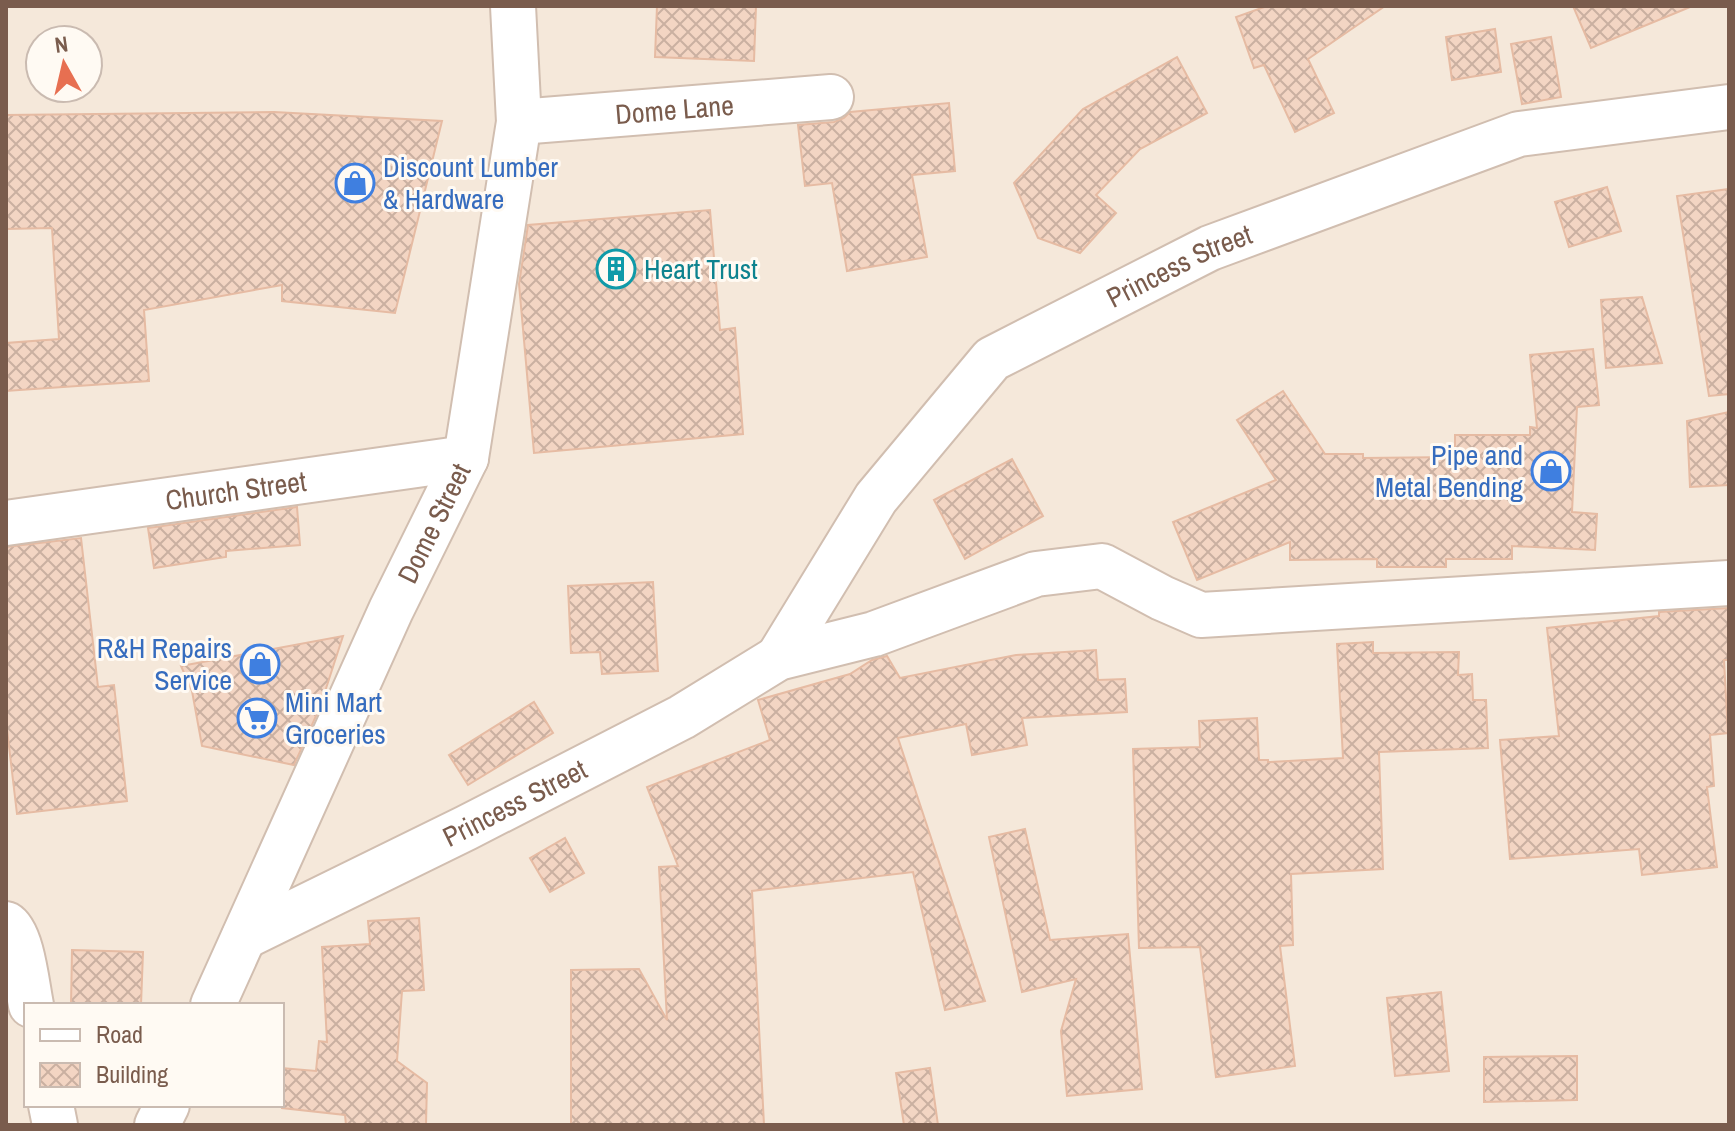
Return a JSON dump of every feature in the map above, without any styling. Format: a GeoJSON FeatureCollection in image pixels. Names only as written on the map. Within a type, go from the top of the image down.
{"type":"FeatureCollection","features":[{"type":"Feature","properties":{"kind":"street","name":"Dome Street"},"geometry":{"type":"LineString","coordinates":[[214,1003],[391,610],[466,458],[519,122],[513,6]]}},
{"type":"Feature","properties":{"kind":"street","name":"Dome Lane"},"geometry":{"type":"LineString","coordinates":[[519,122],[831,97]]}},
{"type":"Feature","properties":{"kind":"street","name":"Princess Street"},"geometry":{"type":"LineString","coordinates":[[778,658],[876,498],[992,359],[1210,248],[1519,134],[1729,107]]}},
{"type":"Feature","properties":{"kind":"street","name":"Church Street"},"geometry":{"type":"LineString","coordinates":[[6,523],[466,458]]}},
{"type":"Feature","properties":{"kind":"street","name":"Princess Street"},"geometry":{"type":"LineString","coordinates":[[244,937],[682,717],[778,658],[874,634],[1036,574],[1102,566],[1201,615],[1729,583]]}},
{"type":"Feature","properties":{"kind":"street"},"geometry":{"type":"LineString","coordinates":[[6,924],[12,927],[18,942],[31,1003]]}},
{"type":"Feature","properties":{"kind":"street"},"geometry":{"type":"LineString","coordinates":[[157,1125],[166,1107]]}},
{"type":"Feature","properties":{"kind":"shaded area"},"geometry":{"type":"Polygon","coordinates":[[[6,6],[1729,6],[1729,1125],[6,1125],[6,6]]]}},
{"type":"Feature","properties":{"kind":"building"},"geometry":{"type":"Polygon","coordinates":[[[657,6],[756,6],[754,61],[655,57],[657,6]]]}},
{"type":"Feature","properties":{"kind":"building"},"geometry":{"type":"Polygon","coordinates":[[[1267,6],[1385,6],[1308,59],[1334,113],[1295,132],[1264,65],[1254,68],[1236,17],[1267,6]]]}},
{"type":"Feature","properties":{"kind":"building"},"geometry":{"type":"Polygon","coordinates":[[[1573,6],[1690,6],[1690,7],[1591,48],[1573,6]]]}},
{"type":"Feature","properties":{"kind":"building"},"geometry":{"type":"Polygon","coordinates":[[[1495,29],[1501,72],[1452,80],[1446,37],[1495,29]]]}},
{"type":"Feature","properties":{"kind":"building"},"geometry":{"type":"Polygon","coordinates":[[[1551,37],[1561,97],[1522,104],[1511,44],[1551,37]]]}},
{"type":"Feature","properties":{"kind":"building"},"geometry":{"type":"Polygon","coordinates":[[[1177,57],[1207,113],[1140,149],[1096,195],[1116,213],[1080,253],[1038,238],[1014,183],[1083,109],[1177,57]]]}},
{"type":"Feature","properties":{"kind":"building"},"geometry":{"type":"Polygon","coordinates":[[[949,103],[955,171],[912,175],[927,257],[847,271],[832,183],[805,186],[798,125],[834,122],[850,112],[949,103]]]}},
{"type":"Feature","properties":{"kind":"building"},"geometry":{"type":"Polygon","coordinates":[[[274,112],[442,121],[395,313],[282,301],[282,285],[144,310],[149,381],[6,391],[6,343],[59,339],[52,228],[6,229],[6,115],[274,112]]]}},
{"type":"Feature","properties":{"kind":"building"},"geometry":{"type":"Polygon","coordinates":[[[1607,187],[1621,231],[1569,247],[1555,202],[1607,187]]]}},
{"type":"Feature","properties":{"kind":"building"},"geometry":{"type":"Polygon","coordinates":[[[1729,189],[1729,394],[1709,396],[1677,196],[1729,189]]]}},
{"type":"Feature","properties":{"kind":"building"},"geometry":{"type":"Polygon","coordinates":[[[710,210],[720,330],[735,328],[743,434],[534,453],[519,284],[528,225],[710,210]]]}},
{"type":"Feature","properties":{"kind":"building"},"geometry":{"type":"Polygon","coordinates":[[[1642,297],[1662,363],[1606,368],[1601,300],[1642,297]]]}},
{"type":"Feature","properties":{"kind":"building"},"geometry":{"type":"Polygon","coordinates":[[[1593,349],[1599,405],[1577,407],[1572,512],[1597,514],[1595,550],[1512,546],[1512,559],[1446,559],[1446,567],[1377,567],[1377,559],[1290,560],[1290,542],[1197,580],[1173,522],[1276,480],[1237,420],[1283,391],[1325,454],[1363,454],[1363,458],[1455,457],[1455,435],[1530,435],[1530,427],[1537,428],[1530,355],[1593,349]]]}},
{"type":"Feature","properties":{"kind":"building"},"geometry":{"type":"Polygon","coordinates":[[[1729,412],[1729,485],[1690,487],[1687,421],[1729,412]]]}},
{"type":"Feature","properties":{"kind":"building"},"geometry":{"type":"Polygon","coordinates":[[[1012,459],[1043,516],[965,559],[934,500],[1012,459]]]}},
{"type":"Feature","properties":{"kind":"building"},"geometry":{"type":"Polygon","coordinates":[[[297,507],[300,545],[226,551],[226,557],[154,568],[148,528],[297,507]]]}},
{"type":"Feature","properties":{"kind":"building"},"geometry":{"type":"Polygon","coordinates":[[[81,538],[98,687],[114,685],[127,801],[17,814],[6,721],[6,547],[81,538]]]}},
{"type":"Feature","properties":{"kind":"building"},"geometry":{"type":"Polygon","coordinates":[[[653,582],[658,671],[602,674],[600,652],[571,653],[568,586],[653,582]]]}},
{"type":"Feature","properties":{"kind":"building"},"geometry":{"type":"Polygon","coordinates":[[[1729,608],[1729,660],[1724,660],[1728,733],[1710,735],[1714,786],[1707,787],[1717,867],[1642,875],[1639,849],[1510,859],[1500,740],[1559,736],[1547,628],[1659,616],[1659,612],[1729,608]]]}},
{"type":"Feature","properties":{"kind":"building","name":"Mini Mart Groceries"},"geometry":{"type":"Polygon","coordinates":[[[343,636],[320,707],[294,765],[202,746],[192,691],[181,666],[343,636]]]}},
{"type":"Feature","properties":{"kind":"building"},"geometry":{"type":"Polygon","coordinates":[[[1373,642],[1373,653],[1459,652],[1458,675],[1472,674],[1473,700],[1486,700],[1488,748],[1379,752],[1383,869],[1291,874],[1293,945],[1280,946],[1295,1066],[1216,1077],[1200,947],[1139,948],[1133,749],[1200,747],[1199,721],[1257,718],[1259,760],[1343,758],[1337,644],[1373,642]]]}},
{"type":"Feature","properties":{"kind":"building"},"geometry":{"type":"Polygon","coordinates":[[[1096,650],[1098,680],[1125,679],[1127,712],[1022,718],[1027,745],[972,755],[966,724],[898,738],[985,1001],[945,1010],[913,872],[752,891],[764,1125],[571,1125],[571,970],[639,969],[667,1020],[659,867],[678,866],[647,787],[770,740],[758,700],[850,674],[872,660],[887,656],[900,678],[1016,655],[1096,650]]]}},
{"type":"Feature","properties":{"kind":"building"},"geometry":{"type":"Polygon","coordinates":[[[534,702],[553,733],[468,785],[449,755],[534,702]]]}},
{"type":"Feature","properties":{"kind":"building"},"geometry":{"type":"Polygon","coordinates":[[[1025,829],[1050,940],[1128,934],[1142,1089],[1067,1096],[1061,1031],[1076,979],[1022,992],[989,837],[1025,829]]]}},
{"type":"Feature","properties":{"kind":"building"},"geometry":{"type":"Polygon","coordinates":[[[565,838],[584,873],[550,892],[530,858],[565,838]]]}},
{"type":"Feature","properties":{"kind":"building"},"geometry":{"type":"Polygon","coordinates":[[[419,918],[424,990],[402,991],[397,1061],[427,1083],[426,1125],[346,1125],[345,1115],[282,1108],[284,1068],[316,1071],[319,1041],[327,1042],[322,947],[370,944],[368,921],[419,918]]]}},
{"type":"Feature","properties":{"kind":"building"},"geometry":{"type":"Polygon","coordinates":[[[72,950],[143,952],[141,1003],[71,1003],[72,950]]]}},
{"type":"Feature","properties":{"kind":"building"},"geometry":{"type":"Polygon","coordinates":[[[1441,992],[1449,1071],[1395,1076],[1387,998],[1441,992]]]}},
{"type":"Feature","properties":{"kind":"building"},"geometry":{"type":"Polygon","coordinates":[[[1577,1056],[1577,1100],[1484,1102],[1484,1057],[1577,1056]]]}},
{"type":"Feature","properties":{"kind":"building"},"geometry":{"type":"Polygon","coordinates":[[[930,1068],[938,1125],[904,1125],[896,1073],[930,1068]]]}},
{"type":"Feature","properties":{"kind":"place","name":"Discount Lumber & Hardware"},"geometry":{"type":"Point","coordinates":[355,183]}},
{"type":"Feature","properties":{"kind":"place","name":"Heart Trust"},"geometry":{"type":"Point","coordinates":[616,269]}},
{"type":"Feature","properties":{"kind":"place","name":"Pipe and Metal Bending"},"geometry":{"type":"Point","coordinates":[1551,471]}},
{"type":"Feature","properties":{"kind":"place","name":"R&H Repairs Service"},"geometry":{"type":"Point","coordinates":[260,664]}},
{"type":"Feature","properties":{"kind":"place","name":"Mini Mart Groceries"},"geometry":{"type":"Point","coordinates":[257,718]}}]}
